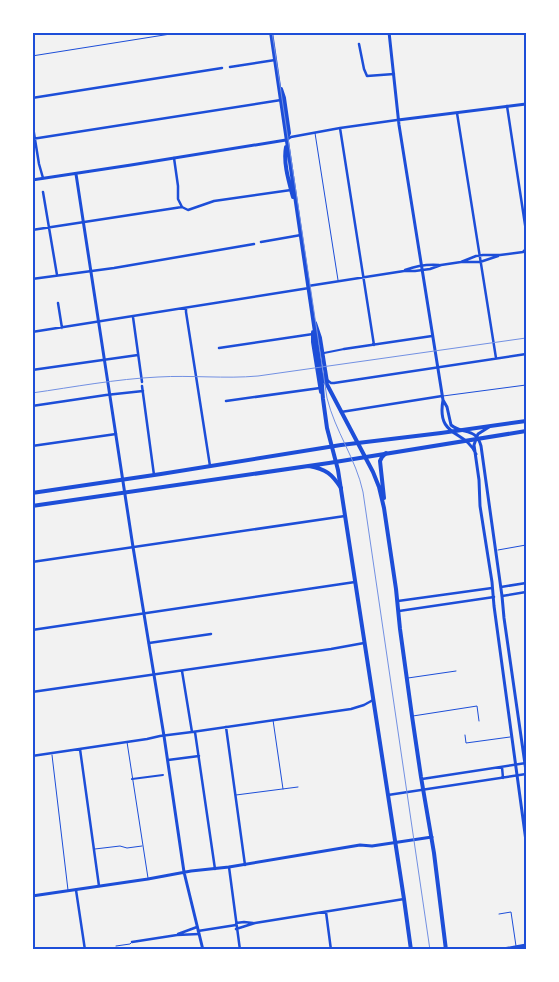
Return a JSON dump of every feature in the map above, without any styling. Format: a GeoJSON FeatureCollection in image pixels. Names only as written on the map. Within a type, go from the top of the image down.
{"type":"FeatureCollection","features":[{"type":"Feature","properties":{"kind":"main road"},"geometry":{"type":"LineString","coordinates":[[271,32],[313,316],[313,342],[323,399]]}},
{"type":"Feature","properties":{"kind":"main road"},"geometry":{"type":"LineString","coordinates":[[276,72],[284,98],[289,133],[286,140],[285,155],[291,190],[298,215]]}},
{"type":"Feature","properties":{"kind":"main road"},"geometry":{"type":"LineString","coordinates":[[313,316],[319,332],[329,388]]}},
{"type":"Feature","properties":{"kind":"main road"},"geometry":{"type":"LineString","coordinates":[[313,321],[328,432],[341,488],[411,950]]}},
{"type":"Feature","properties":{"kind":"main road"},"geometry":{"type":"LineString","coordinates":[[321,373],[378,483],[384,508]]}},
{"type":"Feature","properties":{"kind":"main road"},"geometry":{"type":"LineString","coordinates":[[32,493],[358,443],[526,421]]}},
{"type":"Feature","properties":{"kind":"main road"},"geometry":{"type":"LineString","coordinates":[[32,506],[365,457],[526,431]]}},
{"type":"Feature","properties":{"kind":"main road"},"geometry":{"type":"LineString","coordinates":[[386,453],[380,461],[384,508],[412,716],[432,837],[446,950]]}},
{"type":"Feature","properties":{"kind":"main road"},"geometry":{"type":"LineString","coordinates":[[305,466],[329,473],[341,488]]}},
{"type":"Feature","properties":{"kind":"street"},"geometry":{"type":"LineString","coordinates":[[388,795],[517,776],[526,773],[482,447],[477,438],[470,432],[460,430],[450,424],[447,407],[443,398],[398,120],[390,32]]}},
{"type":"Feature","properties":{"kind":"street"},"geometry":{"type":"LineString","coordinates":[[359,44],[367,76],[394,74]]}},
{"type":"Feature","properties":{"kind":"street"},"geometry":{"type":"LineString","coordinates":[[230,67],[275,60]]}},
{"type":"Feature","properties":{"kind":"street"},"geometry":{"type":"LineString","coordinates":[[32,98],[222,68]]}},
{"type":"Feature","properties":{"kind":"street"},"geometry":{"type":"LineString","coordinates":[[34,139],[281,100]]}},
{"type":"Feature","properties":{"kind":"street"},"geometry":{"type":"LineString","coordinates":[[32,180],[286,140],[291,137],[340,128],[526,104]]}},
{"type":"Feature","properties":{"kind":"street"},"geometry":{"type":"LineString","coordinates":[[507,106],[526,231]]}},
{"type":"Feature","properties":{"kind":"street"},"geometry":{"type":"LineString","coordinates":[[456,113],[496,358]]}},
{"type":"Feature","properties":{"kind":"street"},"geometry":{"type":"LineString","coordinates":[[32,121],[43,178]]}},
{"type":"Feature","properties":{"kind":"street"},"geometry":{"type":"LineString","coordinates":[[340,128],[374,345]]}},
{"type":"Feature","properties":{"kind":"street"},"geometry":{"type":"LineString","coordinates":[[174,158],[178,199],[182,207]]}},
{"type":"Feature","properties":{"kind":"street"},"geometry":{"type":"LineString","coordinates":[[76,174],[184,872],[203,950]]}},
{"type":"Feature","properties":{"kind":"street"},"geometry":{"type":"LineString","coordinates":[[32,230],[182,207],[188,210],[214,201],[291,190]]}},
{"type":"Feature","properties":{"kind":"street"},"geometry":{"type":"LineString","coordinates":[[43,192],[57,275]]}},
{"type":"Feature","properties":{"kind":"street"},"geometry":{"type":"LineString","coordinates":[[261,242],[301,235]]}},
{"type":"Feature","properties":{"kind":"street"},"geometry":{"type":"LineString","coordinates":[[32,279],[169,260],[254,244]]}},
{"type":"Feature","properties":{"kind":"street"},"geometry":{"type":"LineString","coordinates":[[461,262],[479,256],[523,252],[526,249]]}},
{"type":"Feature","properties":{"kind":"street"},"geometry":{"type":"LineString","coordinates":[[32,332],[133,317],[363,276],[430,269],[461,262],[480,262],[500,255]]}},
{"type":"Feature","properties":{"kind":"street"},"geometry":{"type":"LineString","coordinates":[[404,271],[422,265],[441,265]]}},
{"type":"Feature","properties":{"kind":"street"},"geometry":{"type":"LineString","coordinates":[[58,303],[62,328]]}},
{"type":"Feature","properties":{"kind":"street"},"geometry":{"type":"LineString","coordinates":[[186,308],[210,466]]}},
{"type":"Feature","properties":{"kind":"street"},"geometry":{"type":"LineString","coordinates":[[133,317],[154,475]]}},
{"type":"Feature","properties":{"kind":"street"},"geometry":{"type":"LineString","coordinates":[[219,348],[313,334]]}},
{"type":"Feature","properties":{"kind":"street"},"geometry":{"type":"LineString","coordinates":[[323,353],[432,336]]}},
{"type":"Feature","properties":{"kind":"street"},"geometry":{"type":"LineString","coordinates":[[327,380],[333,383],[526,354]]}},
{"type":"Feature","properties":{"kind":"street"},"geometry":{"type":"LineString","coordinates":[[32,370],[138,355]]}},
{"type":"Feature","properties":{"kind":"street"},"geometry":{"type":"LineString","coordinates":[[226,401],[320,388]]}},
{"type":"Feature","properties":{"kind":"street"},"geometry":{"type":"LineString","coordinates":[[32,406],[143,391]]}},
{"type":"Feature","properties":{"kind":"street"},"geometry":{"type":"LineString","coordinates":[[341,412],[443,398]]}},
{"type":"Feature","properties":{"kind":"street"},"geometry":{"type":"LineString","coordinates":[[443,398],[442,408],[447,427],[472,446],[476,454]]}},
{"type":"Feature","properties":{"kind":"street"},"geometry":{"type":"LineString","coordinates":[[493,425],[483,431],[474,444],[481,511],[526,841]]}},
{"type":"Feature","properties":{"kind":"street"},"geometry":{"type":"LineString","coordinates":[[32,446],[116,434]]}},
{"type":"Feature","properties":{"kind":"street"},"geometry":{"type":"LineString","coordinates":[[481,511],[490,509]]}},
{"type":"Feature","properties":{"kind":"street"},"geometry":{"type":"LineString","coordinates":[[32,562],[345,516]]}},
{"type":"Feature","properties":{"kind":"street"},"geometry":{"type":"LineString","coordinates":[[32,630],[355,582]]}},
{"type":"Feature","properties":{"kind":"street"},"geometry":{"type":"LineString","coordinates":[[398,601],[526,583]]}},
{"type":"Feature","properties":{"kind":"street"},"geometry":{"type":"LineString","coordinates":[[399,611],[526,592]]}},
{"type":"Feature","properties":{"kind":"street"},"geometry":{"type":"LineString","coordinates":[[149,643],[211,634]]}},
{"type":"Feature","properties":{"kind":"street"},"geometry":{"type":"LineString","coordinates":[[32,692],[331,650],[364,642]]}},
{"type":"Feature","properties":{"kind":"street"},"geometry":{"type":"LineString","coordinates":[[182,671],[194,732],[215,869]]}},
{"type":"Feature","properties":{"kind":"street"},"geometry":{"type":"LineString","coordinates":[[32,756],[351,709],[365,705],[373,700]]}},
{"type":"Feature","properties":{"kind":"street"},"geometry":{"type":"LineString","coordinates":[[226,728],[245,865]]}},
{"type":"Feature","properties":{"kind":"street"},"geometry":{"type":"LineString","coordinates":[[80,749],[99,886]]}},
{"type":"Feature","properties":{"kind":"street"},"geometry":{"type":"LineString","coordinates":[[168,760],[198,756]]}},
{"type":"Feature","properties":{"kind":"street"},"geometry":{"type":"LineString","coordinates":[[422,779],[526,763]]}},
{"type":"Feature","properties":{"kind":"street"},"geometry":{"type":"LineString","coordinates":[[502,767],[503,778]]}},
{"type":"Feature","properties":{"kind":"street"},"geometry":{"type":"LineString","coordinates":[[132,779],[163,775]]}},
{"type":"Feature","properties":{"kind":"street"},"geometry":{"type":"LineString","coordinates":[[32,896],[203,869],[245,865],[360,845],[372,846],[432,837]]}},
{"type":"Feature","properties":{"kind":"street"},"geometry":{"type":"LineString","coordinates":[[229,867],[240,950]]}},
{"type":"Feature","properties":{"kind":"street"},"geometry":{"type":"LineString","coordinates":[[73,950],[85,949],[76,890]]}},
{"type":"Feature","properties":{"kind":"street"},"geometry":{"type":"LineString","coordinates":[[132,942],[404,899]]}},
{"type":"Feature","properties":{"kind":"street"},"geometry":{"type":"LineString","coordinates":[[326,912],[331,950]]}},
{"type":"Feature","properties":{"kind":"street"},"geometry":{"type":"LineString","coordinates":[[177,935],[198,931]]}},
{"type":"Feature","properties":{"kind":"street"},"geometry":{"type":"LineString","coordinates":[[498,950],[526,945]]}},
{"type":"Feature","properties":{"kind":"lane"},"geometry":{"type":"LineString","coordinates":[[32,56],[183,32]]}},
{"type":"Feature","properties":{"kind":"lane"},"geometry":{"type":"LineString","coordinates":[[315,133],[338,281]]}},
{"type":"Feature","properties":{"kind":"lane"},"geometry":{"type":"LineString","coordinates":[[443,398],[526,385]]}},
{"type":"Feature","properties":{"kind":"lane"},"geometry":{"type":"LineString","coordinates":[[496,550],[526,546]]}},
{"type":"Feature","properties":{"kind":"lane"},"geometry":{"type":"LineString","coordinates":[[407,678],[456,671]]}},
{"type":"Feature","properties":{"kind":"lane"},"geometry":{"type":"LineString","coordinates":[[412,716],[477,706],[479,721]]}},
{"type":"Feature","properties":{"kind":"lane"},"geometry":{"type":"LineString","coordinates":[[272,720],[283,789]]}},
{"type":"Feature","properties":{"kind":"lane"},"geometry":{"type":"LineString","coordinates":[[465,735],[466,744],[513,736]]}},
{"type":"Feature","properties":{"kind":"lane"},"geometry":{"type":"LineString","coordinates":[[127,742],[148,879]]}},
{"type":"Feature","properties":{"kind":"lane"},"geometry":{"type":"LineString","coordinates":[[51,753],[68,891]]}},
{"type":"Feature","properties":{"kind":"lane"},"geometry":{"type":"LineString","coordinates":[[236,795],[298,787]]}},
{"type":"Feature","properties":{"kind":"lane"},"geometry":{"type":"LineString","coordinates":[[94,849],[143,846]]}},
{"type":"Feature","properties":{"kind":"lane"},"geometry":{"type":"LineString","coordinates":[[499,914],[511,912],[516,946]]}},
{"type":"Feature","properties":{"kind":"lane"},"geometry":{"type":"LineString","coordinates":[[116,946],[132,942]]}},
{"type":"Feature","properties":{"kind":"tram line"},"geometry":{"type":"LineString","coordinates":[[272,32],[327,398],[335,422],[356,468],[363,492],[430,950]]}},
{"type":"Feature","properties":{"kind":"railway"},"geometry":{"type":"LineString","coordinates":[[32,393],[142,378],[258,376],[526,338]]}}]}
